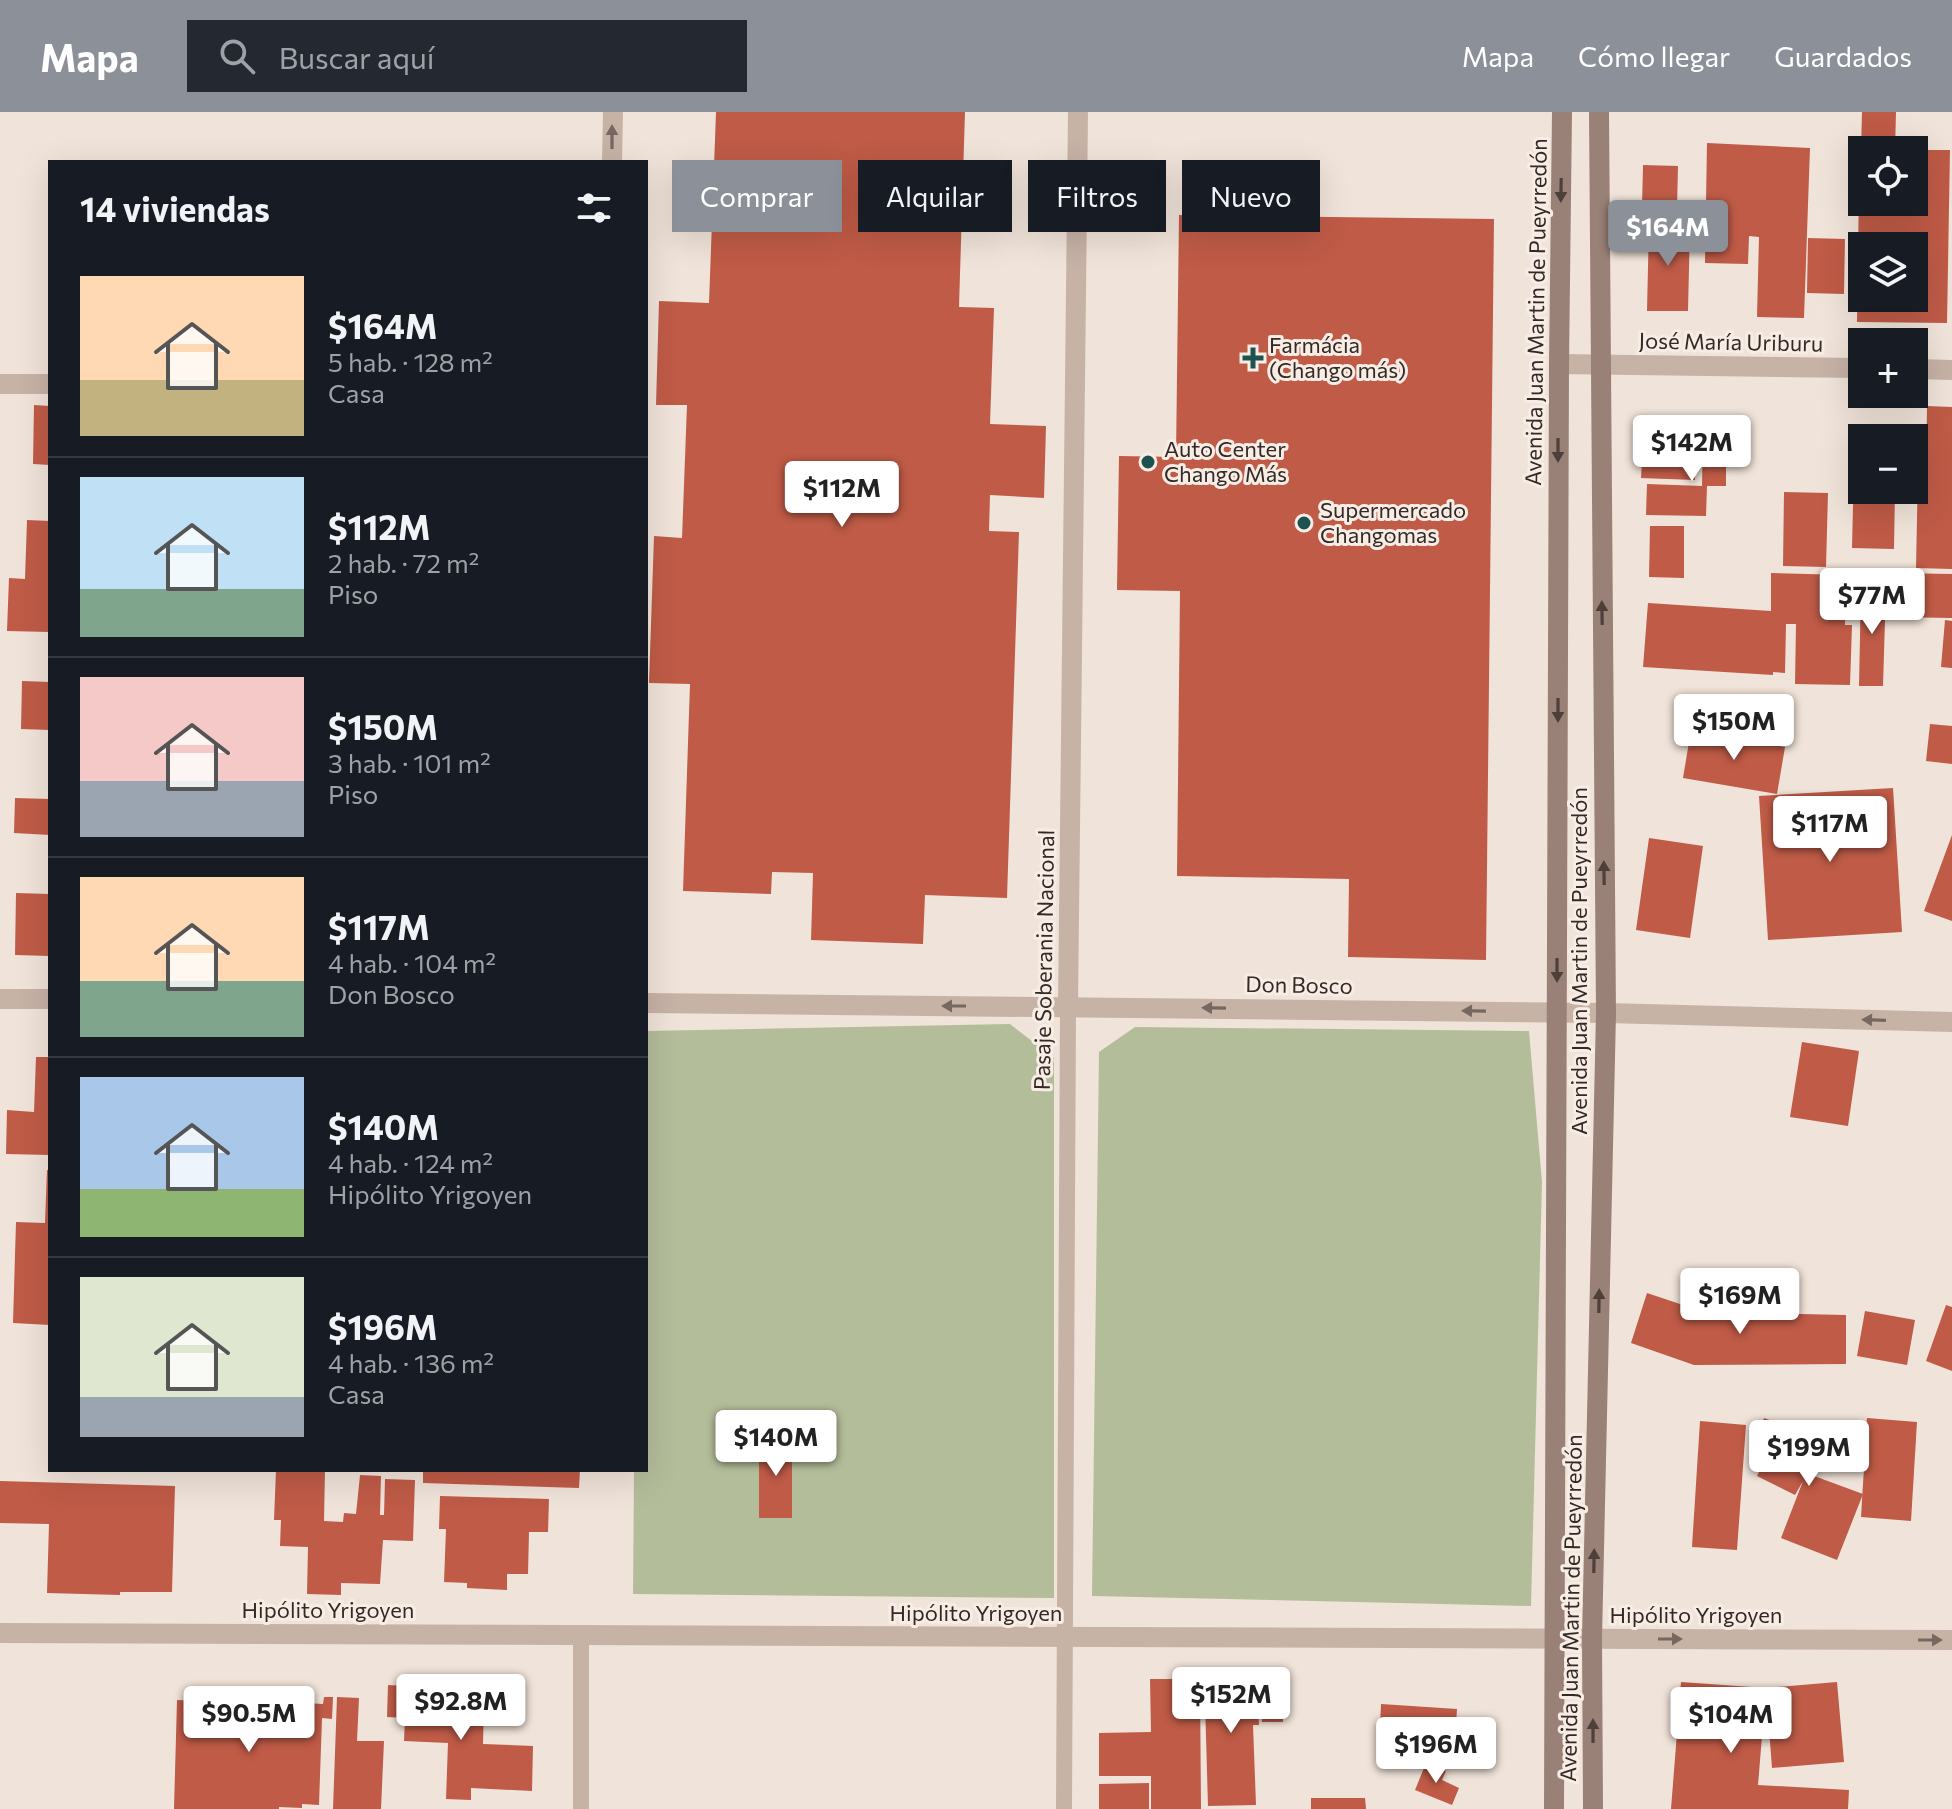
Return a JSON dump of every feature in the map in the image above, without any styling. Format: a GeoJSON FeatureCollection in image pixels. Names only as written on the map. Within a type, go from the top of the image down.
{"type":"FeatureCollection","features":[{"type":"Feature","properties":{"kind":"main road","name":"Avenida Juan Martin de Pueyrredón"},"geometry":{"type":"LineString","coordinates":[[1554,1809],[1562,112]]}},
{"type":"Feature","properties":{"kind":"main road","name":"Avenida Juan Martin de Pueyrredón"},"geometry":{"type":"LineString","coordinates":[[1593,1809],[1592,1639],[1606,1013],[1599,112]]}},
{"type":"Feature","properties":{"kind":"street"},"geometry":{"type":"LineString","coordinates":[[612,160],[613,112]]}},
{"type":"Feature","properties":{"kind":"street","name":"Pasaje Soberania Nacional"},"geometry":{"type":"LineString","coordinates":[[1068,1007],[1078,112]]}},
{"type":"Feature","properties":{"kind":"street","name":"José María Uriburu"},"geometry":{"type":"LineString","coordinates":[[1559,364],[1848,368]]}},
{"type":"Feature","properties":{"kind":"street"},"geometry":{"type":"LineString","coordinates":[[1928,369],[1952,370]]}},
{"type":"Feature","properties":{"kind":"street"},"geometry":{"type":"LineString","coordinates":[[0,384],[48,384]]}},
{"type":"Feature","properties":{"kind":"street"},"geometry":{"type":"LineString","coordinates":[[0,999],[48,999]]}},
{"type":"Feature","properties":{"kind":"street","name":"Don Bosco"},"geometry":{"type":"LineString","coordinates":[[648,1003],[1606,1013],[1952,1022]]}},
{"type":"Feature","properties":{"kind":"street","name":"Hipólito Yrigoyen"},"geometry":{"type":"LineString","coordinates":[[0,1633],[1952,1640]]}},
{"type":"Feature","properties":{"kind":"lane","name":"Pasaje Soberania Nacional"},"geometry":{"type":"LineString","coordinates":[[1064,1809],[1068,1007]]}},
{"type":"Feature","properties":{"kind":"lane"},"geometry":{"type":"LineString","coordinates":[[581,1635],[581,1809]]}},
{"type":"Feature","properties":{"kind":"green space"},"geometry":{"type":"Polygon","coordinates":[[[1010,1024],[1054,1058],[1054,1598],[633,1594],[634,1472],[648,1472],[648,1031],[1010,1024]]]}},
{"type":"Feature","properties":{"kind":"green space"},"geometry":{"type":"Polygon","coordinates":[[[1135,1027],[1529,1031],[1542,1182],[1531,1606],[1092,1596],[1099,1052],[1135,1027]]]}},
{"type":"Feature","properties":{"kind":"building"},"geometry":{"type":"Polygon","coordinates":[[[716,112],[965,112],[964,160],[858,160],[858,232],[961,232],[959,307],[994,308],[990,424],[1046,426],[1044,498],[990,495],[989,531],[1019,532],[1007,898],[925,895],[923,944],[811,940],[813,873],[772,872],[771,894],[683,891],[690,684],[649,683],[654,536],[682,538],[687,405],[656,405],[659,301],[709,303],[712,232],[842,232],[842,160],[714,160],[716,112]]]}},
{"type":"Feature","properties":{"kind":"building"},"geometry":{"type":"Polygon","coordinates":[[[1862,112],[1896,112],[1895,136],[1861,136],[1862,112]]]}},
{"type":"Feature","properties":{"kind":"building"},"geometry":{"type":"Polygon","coordinates":[[[1707,143],[1810,148],[1804,318],[1757,317],[1759,237],[1749,236],[1748,264],[1705,263],[1707,143]]]}},
{"type":"Feature","properties":{"kind":"building"},"geometry":{"type":"Polygon","coordinates":[[[1928,150],[1950,150],[1947,323],[1857,322],[1857,312],[1928,312],[1928,232],[1858,232],[1859,216],[1928,216],[1928,150]]]}},
{"type":"Feature","properties":{"kind":"building"},"geometry":{"type":"Polygon","coordinates":[[[1643,165],[1678,166],[1677,209],[1642,208],[1643,165]]]}},
{"type":"Feature","properties":{"kind":"building","name":"Supermercado Changomas"},"geometry":{"type":"Polygon","coordinates":[[[1179,215],[1182,215],[1182,232],[1320,232],[1320,217],[1494,219],[1486,960],[1348,957],[1349,879],[1177,876],[1180,591],[1117,590],[1119,456],[1176,457],[1179,215]]]}},
{"type":"Feature","properties":{"kind":"building"},"geometry":{"type":"Polygon","coordinates":[[[1649,224],[1690,225],[1688,311],[1647,311],[1649,224]]]}},
{"type":"Feature","properties":{"kind":"building"},"geometry":{"type":"Polygon","coordinates":[[[1808,238],[1845,239],[1844,294],[1807,293],[1808,238]]]}},
{"type":"Feature","properties":{"kind":"building"},"geometry":{"type":"Polygon","coordinates":[[[34,405],[48,406],[48,465],[33,464],[34,405]]]}},
{"type":"Feature","properties":{"kind":"building"},"geometry":{"type":"Polygon","coordinates":[[[1928,406],[1952,407],[1952,569],[1916,568],[1917,504],[1928,504],[1928,406]]]}},
{"type":"Feature","properties":{"kind":"building"},"geometry":{"type":"Polygon","coordinates":[[[1644,422],[1697,425],[1695,480],[1641,478],[1644,422]]]}},
{"type":"Feature","properties":{"kind":"building"},"geometry":{"type":"Polygon","coordinates":[[[1703,431],[1726,431],[1726,486],[1707,486],[1706,516],[1646,515],[1647,484],[1702,486],[1703,431]]]}},
{"type":"Feature","properties":{"kind":"building"},"geometry":{"type":"Polygon","coordinates":[[[1784,492],[1828,493],[1826,567],[1783,566],[1784,492]]]}},
{"type":"Feature","properties":{"kind":"building"},"geometry":{"type":"Polygon","coordinates":[[[1853,504],[1895,504],[1894,549],[1852,548],[1853,504]]]}},
{"type":"Feature","properties":{"kind":"building"},"geometry":{"type":"Polygon","coordinates":[[[27,520],[48,521],[48,632],[7,631],[9,578],[25,579],[27,520]]]}},
{"type":"Feature","properties":{"kind":"building"},"geometry":{"type":"Polygon","coordinates":[[[1650,526],[1684,526],[1684,578],[1649,577],[1650,526]]]}},
{"type":"Feature","properties":{"kind":"building"},"geometry":{"type":"Polygon","coordinates":[[[1771,573],[1846,575],[1845,625],[1852,625],[1850,685],[1795,684],[1796,624],[1786,624],[1785,673],[1773,672],[1773,675],[1643,667],[1648,603],[1771,611],[1771,573]]]}},
{"type":"Feature","properties":{"kind":"building"},"geometry":{"type":"Polygon","coordinates":[[[1893,573],[1952,574],[1952,618],[1892,617],[1893,573]]]}},
{"type":"Feature","properties":{"kind":"building"},"geometry":{"type":"Polygon","coordinates":[[[1861,587],[1886,587],[1883,686],[1859,686],[1861,587]]]}},
{"type":"Feature","properties":{"kind":"building"},"geometry":{"type":"Polygon","coordinates":[[[1945,620],[1952,621],[1952,668],[1941,667],[1945,620]]]}},
{"type":"Feature","properties":{"kind":"building"},"geometry":{"type":"Polygon","coordinates":[[[22,681],[48,682],[48,730],[21,729],[22,681]]]}},
{"type":"Feature","properties":{"kind":"building"},"geometry":{"type":"Polygon","coordinates":[[[1930,724],[1952,726],[1952,764],[1926,761],[1930,724]]]}},
{"type":"Feature","properties":{"kind":"building"},"geometry":{"type":"Polygon","coordinates":[[[1691,730],[1785,747],[1777,794],[1683,778],[1691,730]]]}},
{"type":"Feature","properties":{"kind":"building"},"geometry":{"type":"Polygon","coordinates":[[[1893,788],[1902,932],[1768,940],[1759,796],[1893,788]]]}},
{"type":"Feature","properties":{"kind":"building"},"geometry":{"type":"Polygon","coordinates":[[[15,798],[48,799],[48,835],[14,833],[15,798]]]}},
{"type":"Feature","properties":{"kind":"building"},"geometry":{"type":"Polygon","coordinates":[[[1952,835],[1952,921],[1924,911],[1952,835]]]}},
{"type":"Feature","properties":{"kind":"building"},"geometry":{"type":"Polygon","coordinates":[[[1649,838],[1703,846],[1690,938],[1636,930],[1649,838]]]}},
{"type":"Feature","properties":{"kind":"building"},"geometry":{"type":"Polygon","coordinates":[[[16,893],[48,894],[48,956],[15,955],[16,893]]]}},
{"type":"Feature","properties":{"kind":"building"},"geometry":{"type":"Polygon","coordinates":[[[1802,1042],[1859,1051],[1848,1126],[1790,1117],[1802,1042]]]}},
{"type":"Feature","properties":{"kind":"building"},"geometry":{"type":"Polygon","coordinates":[[[36,1057],[48,1057],[48,1155],[6,1154],[7,1110],[34,1112],[36,1057]]]}},
{"type":"Feature","properties":{"kind":"building"},"geometry":{"type":"Polygon","coordinates":[[[48,1170],[48,1325],[13,1323],[16,1222],[45,1223],[48,1170]]]}},
{"type":"Feature","properties":{"kind":"building"},"geometry":{"type":"Polygon","coordinates":[[[1647,1293],[1704,1312],[1846,1315],[1846,1364],[1694,1365],[1631,1343],[1647,1293]]]}},
{"type":"Feature","properties":{"kind":"building"},"geometry":{"type":"Polygon","coordinates":[[[1946,1305],[1952,1307],[1952,1371],[1926,1361],[1946,1305]]]}},
{"type":"Feature","properties":{"kind":"building"},"geometry":{"type":"Polygon","coordinates":[[[1865,1311],[1915,1320],[1907,1365],[1857,1356],[1865,1311]]]}},
{"type":"Feature","properties":{"kind":"building"},"geometry":{"type":"Polygon","coordinates":[[[1764,1418],[1842,1446],[1833,1470],[1811,1462],[1806,1473],[1863,1494],[1837,1560],[1781,1538],[1803,1481],[1795,1495],[1757,1476],[1771,1447],[1756,1442],[1764,1418]]]}},
{"type":"Feature","properties":{"kind":"building"},"geometry":{"type":"Polygon","coordinates":[[[1867,1418],[1917,1422],[1911,1521],[1861,1517],[1867,1418]]]}},
{"type":"Feature","properties":{"kind":"building"},"geometry":{"type":"Polygon","coordinates":[[[1700,1421],[1746,1425],[1737,1550],[1692,1547],[1700,1421]]]}},
{"type":"Feature","properties":{"kind":"building"},"geometry":{"type":"Polygon","coordinates":[[[759,1439],[792,1439],[792,1518],[759,1518],[759,1439]]]}},
{"type":"Feature","properties":{"kind":"building"},"geometry":{"type":"Polygon","coordinates":[[[276,1472],[325,1472],[324,1521],[343,1522],[344,1513],[356,1514],[360,1475],[381,1476],[380,1515],[384,1515],[385,1479],[415,1480],[413,1541],[383,1540],[380,1584],[341,1583],[341,1595],[307,1594],[308,1547],[280,1546],[281,1520],[274,1520],[276,1472]]]}},
{"type":"Feature","properties":{"kind":"building"},"geometry":{"type":"Polygon","coordinates":[[[423,1472],[580,1472],[579,1488],[423,1483],[423,1472]]]}},
{"type":"Feature","properties":{"kind":"building"},"geometry":{"type":"Polygon","coordinates":[[[0,1481],[175,1486],[172,1592],[120,1592],[120,1595],[47,1593],[49,1524],[0,1523],[0,1481]]]}},
{"type":"Feature","properties":{"kind":"building"},"geometry":{"type":"Polygon","coordinates":[[[440,1496],[549,1499],[548,1532],[529,1532],[528,1574],[507,1574],[507,1590],[467,1588],[467,1583],[444,1582],[446,1529],[439,1529],[440,1496]]]}},
{"type":"Feature","properties":{"kind":"building"},"geometry":{"type":"Polygon","coordinates":[[[1204,1667],[1255,1668],[1259,1725],[1253,1725],[1256,1805],[1208,1806],[1204,1667]]]}},
{"type":"Feature","properties":{"kind":"building"},"geometry":{"type":"Polygon","coordinates":[[[1150,1679],[1200,1679],[1201,1809],[1151,1809],[1151,1776],[1099,1776],[1099,1733],[1151,1732],[1150,1679]]]}},
{"type":"Feature","properties":{"kind":"building"},"geometry":{"type":"Polygon","coordinates":[[[1681,1682],[1766,1688],[1758,1785],[1849,1790],[1848,1809],[1671,1809],[1681,1682]]]}},
{"type":"Feature","properties":{"kind":"building"},"geometry":{"type":"Polygon","coordinates":[[[1837,1682],[1844,1762],[1772,1768],[1766,1688],[1837,1682]]]}},
{"type":"Feature","properties":{"kind":"building"},"geometry":{"type":"Polygon","coordinates":[[[388,1685],[406,1686],[406,1690],[456,1692],[456,1702],[484,1703],[483,1744],[533,1746],[532,1791],[471,1788],[471,1800],[446,1799],[448,1743],[404,1741],[405,1718],[387,1717],[388,1685]]]}},
{"type":"Feature","properties":{"kind":"building"},"geometry":{"type":"Polygon","coordinates":[[[1261,1689],[1283,1689],[1283,1722],[1262,1722],[1261,1689]]]}},
{"type":"Feature","properties":{"kind":"building"},"geometry":{"type":"Polygon","coordinates":[[[284,1690],[306,1691],[305,1703],[323,1704],[324,1697],[333,1697],[332,1719],[322,1718],[319,1805],[302,1804],[302,1808],[279,1809],[174,1809],[177,1700],[283,1704],[284,1690]]]}},
{"type":"Feature","properties":{"kind":"building"},"geometry":{"type":"Polygon","coordinates":[[[337,1697],[359,1698],[357,1741],[384,1741],[381,1809],[333,1809],[337,1697]]]}},
{"type":"Feature","properties":{"kind":"building"},"geometry":{"type":"Polygon","coordinates":[[[1381,1704],[1457,1709],[1454,1757],[1379,1752],[1381,1704]]]}},
{"type":"Feature","properties":{"kind":"building"},"geometry":{"type":"Polygon","coordinates":[[[1426,1763],[1446,1771],[1442,1780],[1459,1788],[1452,1805],[1415,1790],[1426,1763]]]}},
{"type":"Feature","properties":{"kind":"building"},"geometry":{"type":"Polygon","coordinates":[[[1149,1783],[1149,1809],[1099,1809],[1099,1784],[1149,1783]]]}},
{"type":"Feature","properties":{"kind":"building"},"geometry":{"type":"Polygon","coordinates":[[[1311,1798],[1365,1798],[1366,1809],[1311,1809],[1311,1798]]]}},
{"type":"Feature","properties":{"kind":"place","name":"Farmácia (Chango más)"},"geometry":{"type":"Point","coordinates":[1253,358]}},
{"type":"Feature","properties":{"kind":"place","name":"Auto Center Chango Más"},"geometry":{"type":"Point","coordinates":[1148,462]}},
{"type":"Feature","properties":{"kind":"place","name":"Supermercado Changomas"},"geometry":{"type":"Point","coordinates":[1304,523]}}]}
